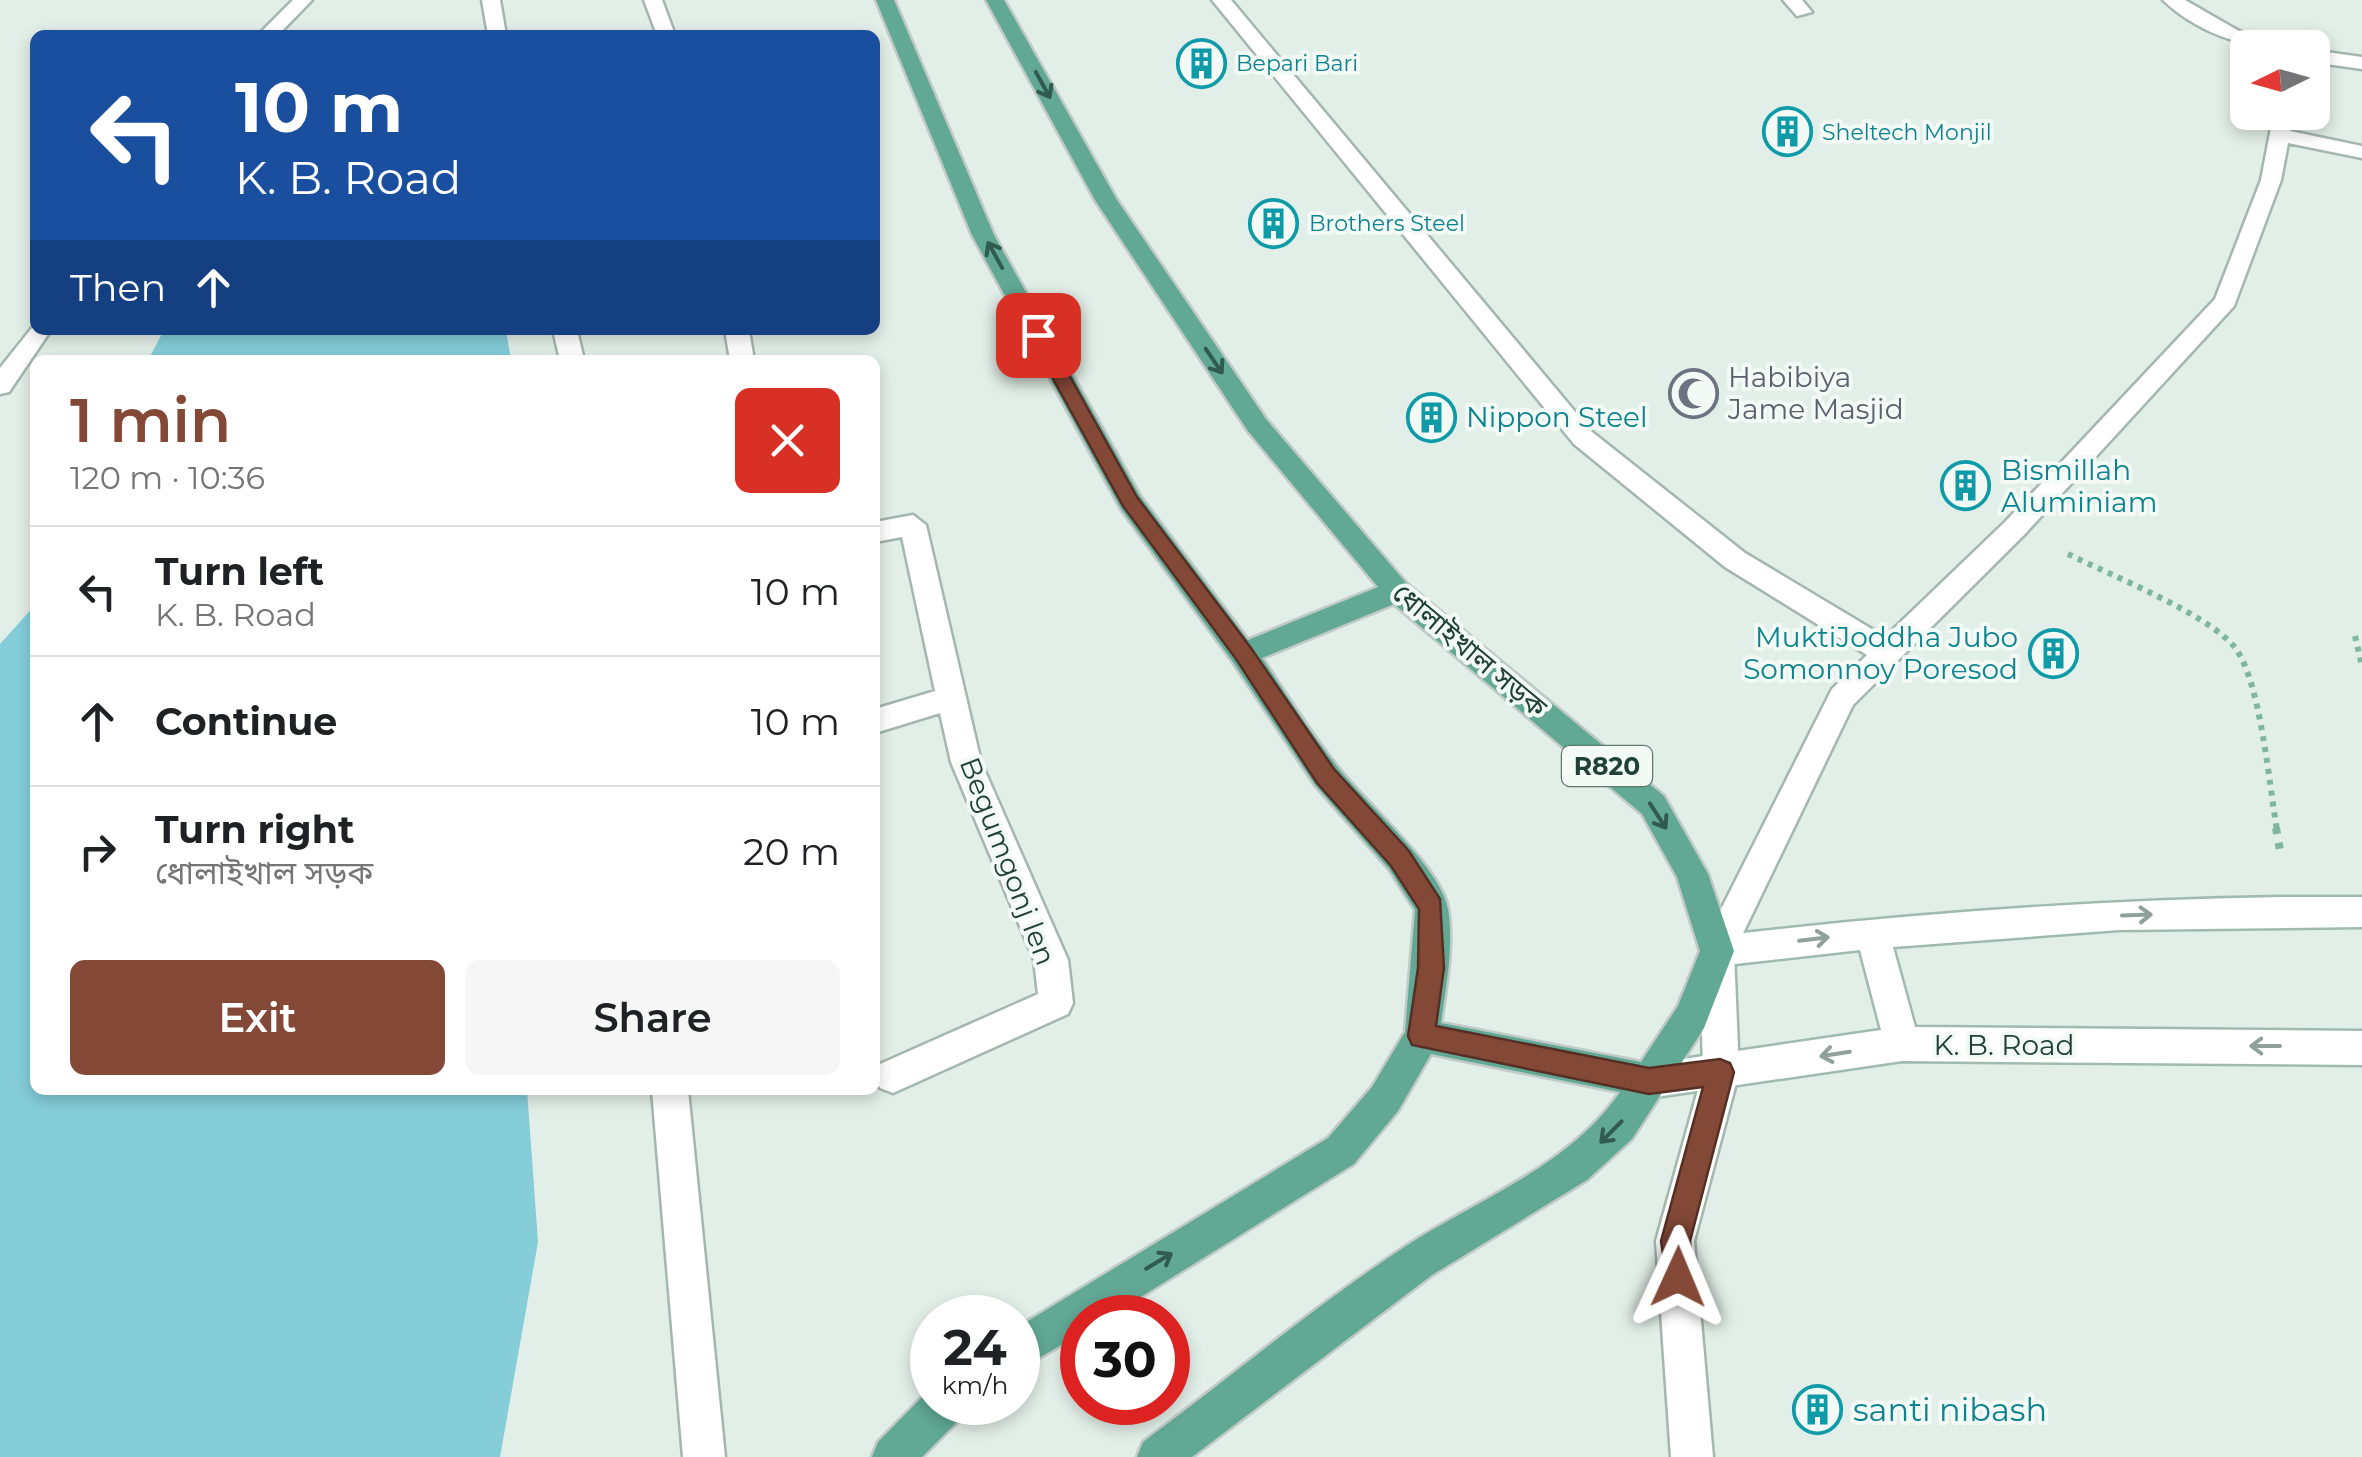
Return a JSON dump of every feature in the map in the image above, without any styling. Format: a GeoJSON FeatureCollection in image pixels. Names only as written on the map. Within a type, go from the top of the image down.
{"type":"FeatureCollection","features":[{"type":"Feature","properties":{"kind":"main road"},"geometry":{"type":"LineString","coordinates":[[886,0],[983,235],[1130,502],[1243,654],[1326,776],[1400,859],[1432,906],[1431,968],[1422,1036],[1384,1099],[1341,1151],[1040,1336]]}},
{"type":"Feature","properties":{"kind":"main road","name":"ধোলাইখাল সড়ক"},"geometry":{"type":"LineString","coordinates":[[995,0],[1106,200],[1257,426],[1397,591],[1653,804],[1692,874],[1717,951]]}},
{"type":"Feature","properties":{"kind":"main road"},"geometry":{"type":"LineString","coordinates":[[1243,654],[1397,591]]}},
{"type":"Feature","properties":{"kind":"main road"},"geometry":{"type":"LineString","coordinates":[[1158,1457],[1418,1262],[1574,1167],[1619,1126],[1649,1081],[1692,1016],[1717,951]]}},
{"type":"Feature","properties":{"kind":"main road"},"geometry":{"type":"LineString","coordinates":[[1422,1036],[1649,1081]]}},
{"type":"Feature","properties":{"kind":"main road"},"geometry":{"type":"LineString","coordinates":[[893,1457],[924,1425]]}},
{"type":"Feature","properties":{"kind":"street"},"geometry":{"type":"LineString","coordinates":[[271,30],[303,0]]}},
{"type":"Feature","properties":{"kind":"street"},"geometry":{"type":"LineString","coordinates":[[491,0],[496,30]]}},
{"type":"Feature","properties":{"kind":"street"},"geometry":{"type":"LineString","coordinates":[[654,0],[664,30]]}},
{"type":"Feature","properties":{"kind":"street"},"geometry":{"type":"LineString","coordinates":[[1221,0],[1582,438],[1735,560],[1889,654]]}},
{"type":"Feature","properties":{"kind":"street"},"geometry":{"type":"LineString","coordinates":[[2172,0],[2230,34]]}},
{"type":"Feature","properties":{"kind":"street"},"geometry":{"type":"LineString","coordinates":[[2330,59],[2362,63]]}},
{"type":"Feature","properties":{"kind":"street"},"geometry":{"type":"LineString","coordinates":[[1692,1457],[1675,1241],[1720,1072],[1717,951],[1842,697],[2015,528],[2226,301],[2271,180],[2281,130]]}},
{"type":"Feature","properties":{"kind":"street"},"geometry":{"type":"LineString","coordinates":[[2299,130],[2362,152]]}},
{"type":"Feature","properties":{"kind":"street"},"geometry":{"type":"LineString","coordinates":[[0,386],[36,335]]}},
{"type":"Feature","properties":{"kind":"street","name":"Begumgonj len"},"geometry":{"type":"LineString","coordinates":[[880,531],[913,524],[966,762],[1051,960],[1056,1003],[894,1076]]}},
{"type":"Feature","properties":{"kind":"street"},"geometry":{"type":"LineString","coordinates":[[880,719],[953,697]]}},
{"type":"Feature","properties":{"kind":"street"},"geometry":{"type":"LineString","coordinates":[[1717,951],[1872,932],[2074,917],[2362,912]]}},
{"type":"Feature","properties":{"kind":"street"},"geometry":{"type":"LineString","coordinates":[[1872,932],[1902,1044]]}},
{"type":"Feature","properties":{"kind":"street","name":"K. B. Road"},"geometry":{"type":"LineString","coordinates":[[1649,1081],[1902,1044],[2362,1048]]}},
{"type":"Feature","properties":{"kind":"street"},"geometry":{"type":"LineString","coordinates":[[670,1095],[704,1457]]}},
{"type":"Feature","properties":{"kind":"path"},"geometry":{"type":"LineString","coordinates":[[2015,528],[2219,630],[2238,652],[2250,682],[2292,911]]}},
{"type":"Feature","properties":{"kind":"path"},"geometry":{"type":"LineString","coordinates":[[2355,636],[2362,666]]}},
{"type":"Feature","properties":{"kind":"water"},"geometry":{"type":"Polygon","coordinates":[[[161,335],[507,335],[510,355],[151,355],[161,335]]]}},
{"type":"Feature","properties":{"kind":"water"},"geometry":{"type":"Polygon","coordinates":[[[30,611],[30,1095],[527,1095],[538,1242],[500,1457],[0,1457],[0,644],[30,611]]]}},
{"type":"Feature","properties":{"kind":"place","name":"Bepari Bari"},"geometry":{"type":"Point","coordinates":[1201,63]}},
{"type":"Feature","properties":{"kind":"place","name":"Sheltech Monjil"},"geometry":{"type":"Point","coordinates":[1787,132]}},
{"type":"Feature","properties":{"kind":"place","name":"Brothers Steel"},"geometry":{"type":"Point","coordinates":[1274,223]}},
{"type":"Feature","properties":{"kind":"place","name":"Habibiya Jame Masjid"},"geometry":{"type":"Point","coordinates":[1693,393]}},
{"type":"Feature","properties":{"kind":"place","name":"Nippon Steel"},"geometry":{"type":"Point","coordinates":[1431,417]}},
{"type":"Feature","properties":{"kind":"place","name":"Bismillah Aluminiam"},"geometry":{"type":"Point","coordinates":[1966,486]}},
{"type":"Feature","properties":{"kind":"place","name":"MuktiJoddha Jubo Somonnoy Poresod"},"geometry":{"type":"Point","coordinates":[2053,653]}},
{"type":"Feature","properties":{"kind":"place","name":"santi nibash"},"geometry":{"type":"Point","coordinates":[1818,1410]}},
{"type":"Feature","properties":{"kind":"route"},"geometry":{"type":"LineString","coordinates":[[1038,335],[1130,502],[1243,654],[1326,776],[1400,859],[1432,906],[1431,968],[1422,1036],[1649,1081],[1720,1072],[1675,1241],[1678,1277]]}}]}
